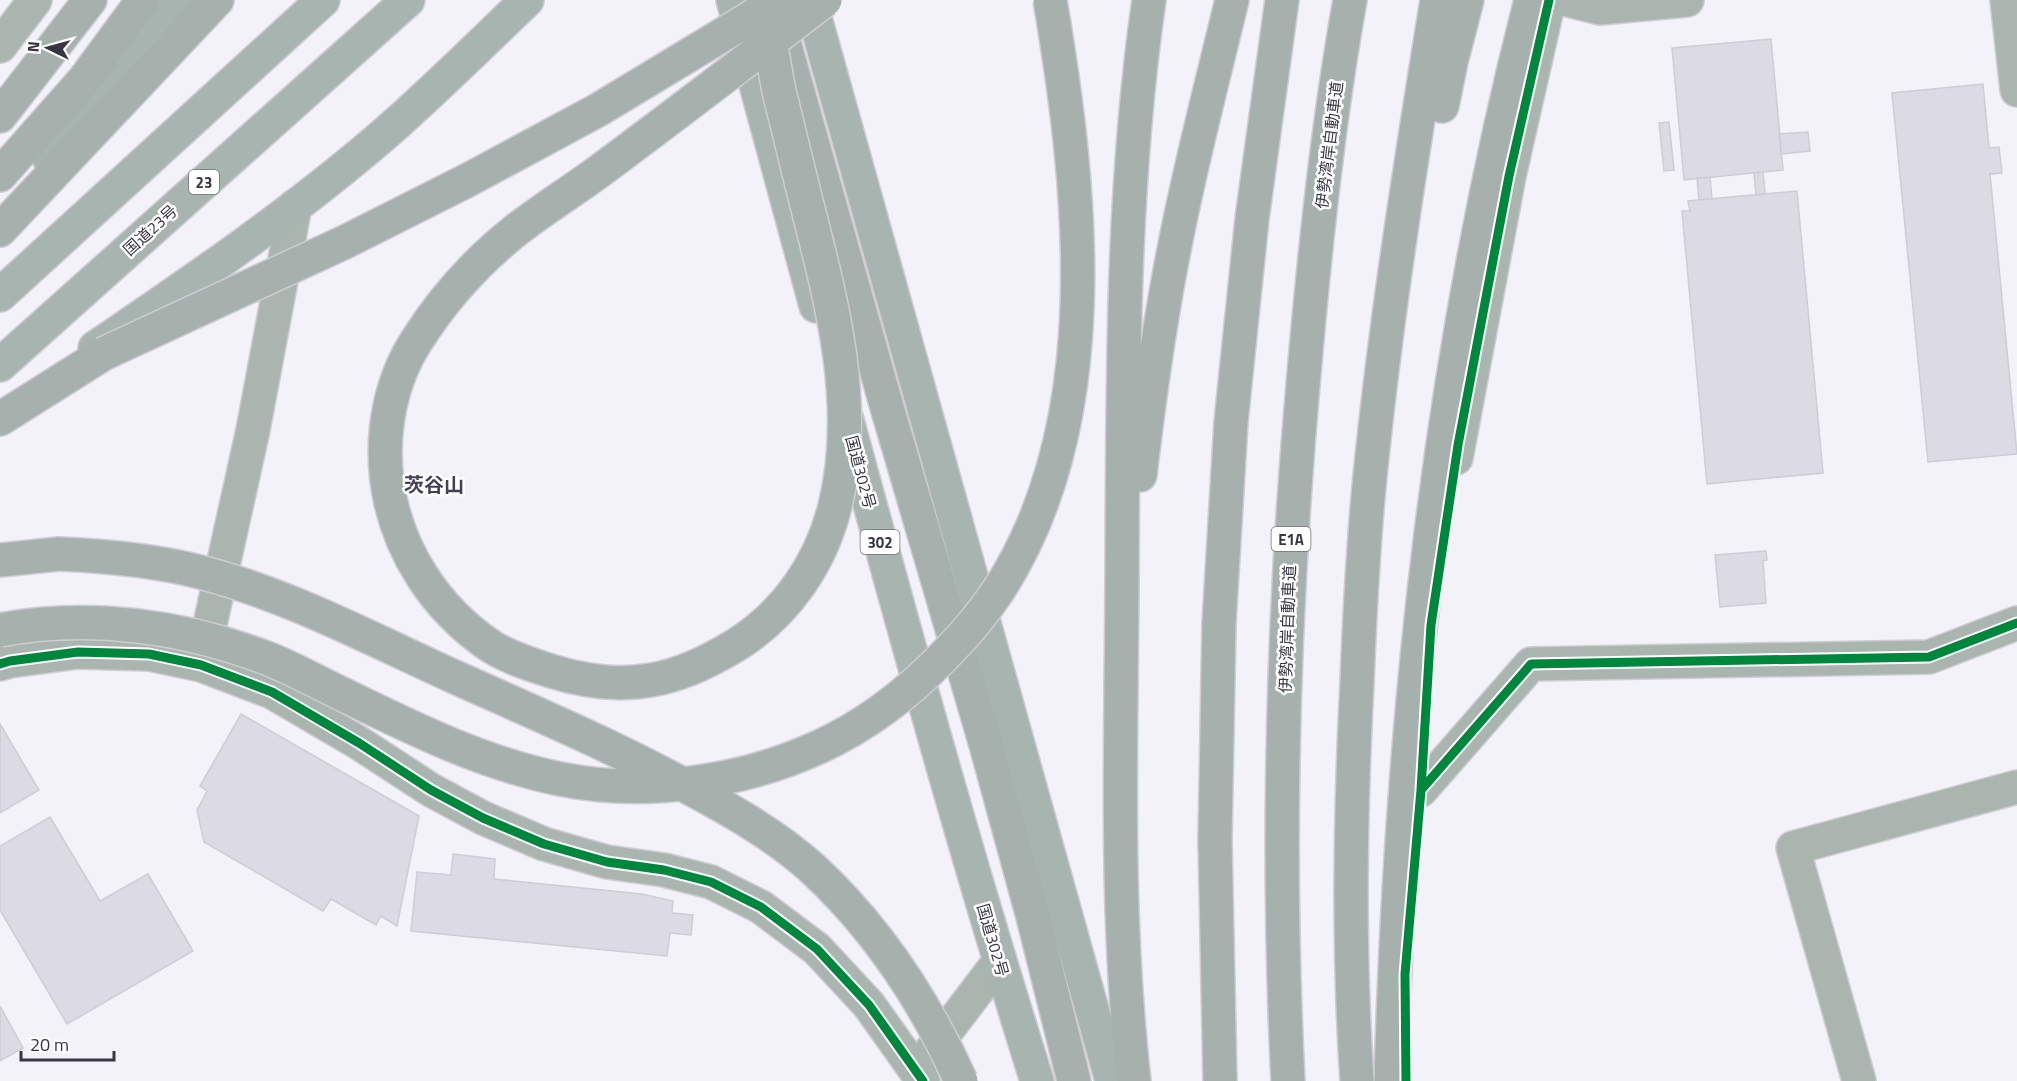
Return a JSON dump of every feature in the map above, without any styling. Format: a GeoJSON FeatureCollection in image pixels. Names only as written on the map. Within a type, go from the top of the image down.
{"type":"FeatureCollection","features":[{"type":"Feature","properties":{"kind":"highway"},"geometry":{"type":"LineString","coordinates":[[0,116],[90,0]]}},
{"type":"Feature","properties":{"kind":"highway"},"geometry":{"type":"LineString","coordinates":[[0,175],[84,80],[143,0]]}},
{"type":"Feature","properties":{"kind":"highway"},"geometry":{"type":"LineString","coordinates":[[0,217],[182,0]]}},
{"type":"Feature","properties":{"kind":"highway"},"geometry":{"type":"LineString","coordinates":[[0,230],[217,0]]}},
{"type":"Feature","properties":{"kind":"highway"},"geometry":{"type":"LineString","coordinates":[[0,295],[324,0]]}},
{"type":"Feature","properties":{"kind":"highway","name":"国道23号"},"geometry":{"type":"LineString","coordinates":[[0,365],[408,0]]}},
{"type":"Feature","properties":{"kind":"highway"},"geometry":{"type":"LineString","coordinates":[[0,412],[207,272],[295,206],[388,131],[527,0]]}},
{"type":"Feature","properties":{"kind":"highway","name":"国道302号"},"geometry":{"type":"LineString","coordinates":[[733,0],[896,598],[999,962],[1037,1081]]}},
{"type":"Feature","properties":{"kind":"highway"},"geometry":{"type":"LineString","coordinates":[[763,0],[769,33],[771,44],[777,76],[778,87],[829,293],[845,394],[846,436],[842,476],[831,520],[822,546],[803,580],[780,611],[750,636],[717,656],[683,672],[649,681],[612,682],[572,678],[533,666],[495,649],[465,627],[440,602],[417,571],[401,536],[392,507],[384,459],[387,418],[397,380],[413,345],[431,319],[483,258],[517,230],[591,178],[762,49],[771,42],[780,35],[825,0]]}},
{"type":"Feature","properties":{"kind":"highway"},"geometry":{"type":"LineString","coordinates":[[772,0],[886,404],[986,745],[1033,917],[1074,1081]]}},
{"type":"Feature","properties":{"kind":"highway"},"geometry":{"type":"LineString","coordinates":[[0,419],[103,354],[345,242],[468,180],[598,110],[780,0]]}},
{"type":"Feature","properties":{"kind":"highway"},"geometry":{"type":"LineString","coordinates":[[810,0],[1112,1081]]}},
{"type":"Feature","properties":{"kind":"highway"},"geometry":{"type":"LineString","coordinates":[[0,630],[28,624],[80,621],[176,632],[226,644],[271,660],[458,748],[560,779],[607,785],[647,786],[699,782],[749,772],[799,756],[843,736],[886,709],[927,674],[964,636],[998,591],[1025,541],[1047,488],[1072,375],[1077,315],[1077,250],[1068,116],[1050,0]]}},
{"type":"Feature","properties":{"kind":"highway"},"geometry":{"type":"LineString","coordinates":[[1134,1081],[1124,945],[1121,858],[1124,327],[1138,100],[1149,0]]}},
{"type":"Feature","properties":{"kind":"highway"},"geometry":{"type":"LineString","coordinates":[[1121,731],[1139,482],[1151,385],[1165,297],[1232,0]]}},
{"type":"Feature","properties":{"kind":"highway"},"geometry":{"type":"LineString","coordinates":[[1220,1081],[1215,840],[1219,623],[1231,422],[1252,219],[1282,0]]}},
{"type":"Feature","properties":{"kind":"highway","name":"伊勢湾岸自動車道"},"geometry":{"type":"LineString","coordinates":[[1288,1081],[1284,1008],[1283,741],[1293,502],[1315,257],[1350,0]]}},
{"type":"Feature","properties":{"kind":"highway"},"geometry":{"type":"LineString","coordinates":[[1357,1081],[1352,959],[1353,760],[1364,557],[1372,452],[1385,346],[1437,0]]}},
{"type":"Feature","properties":{"kind":"highway"},"geometry":{"type":"LineString","coordinates":[[1364,557],[1428,179],[1451,62],[1467,0]]}},
{"type":"Feature","properties":{"kind":"highway"},"geometry":{"type":"LineString","coordinates":[[1391,1081],[1396,951],[1410,732],[1436,488],[1467,293],[1512,76],[1531,0]]}},
{"type":"Feature","properties":{"kind":"highway"},"geometry":{"type":"LineString","coordinates":[[0,560],[59,554],[149,561],[200,572],[253,589],[312,612],[615,749],[729,809],[773,838],[811,868],[848,905],[884,947],[915,992],[946,1047],[961,1081]]}},
{"type":"Feature","properties":{"kind":"street"},"geometry":{"type":"LineString","coordinates":[[0,46],[35,0]]}},
{"type":"Feature","properties":{"kind":"street"},"geometry":{"type":"LineString","coordinates":[[1406,1081],[1405,974],[1421,790],[1431,625],[1458,445],[1509,176],[1549,0]]}},
{"type":"Feature","properties":{"kind":"street"},"geometry":{"type":"LineString","coordinates":[[1568,0],[1600,8],[1687,0]]}},
{"type":"Feature","properties":{"kind":"street"},"geometry":{"type":"LineString","coordinates":[[2007,0],[2017,90]]}},
{"type":"Feature","properties":{"kind":"street"},"geometry":{"type":"LineString","coordinates":[[201,665],[253,430],[295,206]]}},
{"type":"Feature","properties":{"kind":"street"},"geometry":{"type":"LineString","coordinates":[[1421,790],[1531,664],[1929,657],[2017,623]]}},
{"type":"Feature","properties":{"kind":"street"},"geometry":{"type":"LineString","coordinates":[[0,664],[78,652],[149,654],[201,665],[272,692],[359,743],[431,790],[483,818],[544,844],[607,862],[664,870],[711,882],[761,907],[817,949],[869,1005],[920,1076],[999,962]]}},
{"type":"Feature","properties":{"kind":"street"},"geometry":{"type":"LineString","coordinates":[[1858,1081],[1793,848],[2017,787]]}},
{"type":"Feature","properties":{"kind":"building"},"geometry":{"type":"Polygon","coordinates":[[[1771,39],[1783,170],[1684,180],[1672,48],[1771,39]]]}},
{"type":"Feature","properties":{"kind":"building"},"geometry":{"type":"Polygon","coordinates":[[[1983,84],[1989,148],[1999,147],[2002,173],[1990,174],[2017,454],[1928,462],[1892,93],[1983,84]]]}},
{"type":"Feature","properties":{"kind":"building"},"geometry":{"type":"Polygon","coordinates":[[[1669,122],[1674,170],[1664,171],[1659,123],[1669,122]]]}},
{"type":"Feature","properties":{"kind":"building"},"geometry":{"type":"Polygon","coordinates":[[[1808,132],[1810,151],[1781,154],[1779,134],[1808,132]]]}},
{"type":"Feature","properties":{"kind":"building"},"geometry":{"type":"Polygon","coordinates":[[[1763,172],[1765,194],[1756,195],[1754,173],[1763,172]]]}},
{"type":"Feature","properties":{"kind":"building"},"geometry":{"type":"Polygon","coordinates":[[[1710,177],[1712,199],[1699,200],[1697,178],[1710,177]]]}},
{"type":"Feature","properties":{"kind":"building"},"geometry":{"type":"Polygon","coordinates":[[[1797,191],[1823,473],[1707,484],[1682,211],[1690,211],[1688,201],[1797,191]]]}},
{"type":"Feature","properties":{"kind":"building"},"geometry":{"type":"Polygon","coordinates":[[[1766,551],[1767,560],[1763,561],[1766,603],[1720,607],[1715,555],[1766,551]]]}},
{"type":"Feature","properties":{"kind":"building"},"geometry":{"type":"Polygon","coordinates":[[[241,714],[419,816],[397,926],[381,916],[376,925],[331,899],[323,911],[204,842],[197,810],[207,791],[200,786],[241,714]]]}},
{"type":"Feature","properties":{"kind":"building"},"geometry":{"type":"Polygon","coordinates":[[[0,724],[39,790],[0,813],[0,724]]]}},
{"type":"Feature","properties":{"kind":"building"},"geometry":{"type":"Polygon","coordinates":[[[50,817],[100,901],[148,874],[193,951],[67,1024],[0,910],[0,846],[50,817]]]}},
{"type":"Feature","properties":{"kind":"building"},"geometry":{"type":"Polygon","coordinates":[[[453,854],[495,859],[494,879],[642,894],[673,901],[672,913],[693,915],[691,935],[670,933],[667,956],[411,931],[417,872],[451,875],[453,854]]]}},
{"type":"Feature","properties":{"kind":"building"},"geometry":{"type":"Polygon","coordinates":[[[0,1006],[23,1048],[0,1061],[0,1006]]]}},
{"type":"Feature","properties":{"kind":"cycle path"},"geometry":{"type":"LineString","coordinates":[[1406,1081],[1405,974],[1421,790],[1431,625],[1458,445],[1509,176],[1549,0]]}},
{"type":"Feature","properties":{"kind":"cycle path"},"geometry":{"type":"LineString","coordinates":[[1421,790],[1531,664],[1929,657],[2017,623]]}},
{"type":"Feature","properties":{"kind":"cycle path"},"geometry":{"type":"LineString","coordinates":[[0,664],[78,652],[149,654],[201,665],[272,692],[359,743],[431,790],[483,818],[544,844],[607,862],[664,870],[711,882],[761,907],[817,949],[869,1005],[923,1081]]}},
{"type":"Feature","properties":{"kind":"district","name":"茨谷山"},"geometry":{"type":"Point","coordinates":[434,484]}}]}
